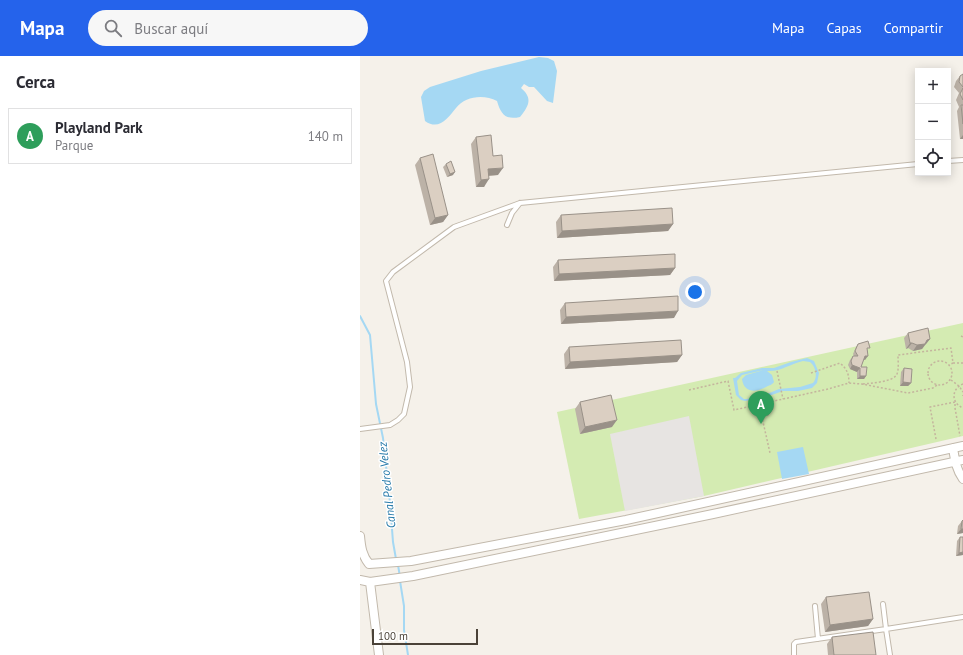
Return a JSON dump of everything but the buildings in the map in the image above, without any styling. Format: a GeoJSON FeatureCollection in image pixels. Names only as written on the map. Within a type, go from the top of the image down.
{"type":"FeatureCollection","features":[{"type":"Feature","properties":{"kind":"street"},"geometry":{"type":"LineString","coordinates":[[360,536],[361,549],[364,558],[369,564],[411,561],[626,520],[963,446]]}},
{"type":"Feature","properties":{"kind":"street"},"geometry":{"type":"LineString","coordinates":[[953,448],[959,460],[961,474]]}},
{"type":"Feature","properties":{"kind":"street"},"geometry":{"type":"LineString","coordinates":[[360,580],[370,582],[413,576],[959,460]]}},
{"type":"Feature","properties":{"kind":"street"},"geometry":{"type":"LineString","coordinates":[[518,540],[516,548],[519,554]]}},
{"type":"Feature","properties":{"kind":"street"},"geometry":{"type":"LineString","coordinates":[[498,544],[502,548],[499,558]]}},
{"type":"Feature","properties":{"kind":"street"},"geometry":{"type":"LineString","coordinates":[[370,582],[379,655]]}},
{"type":"Feature","properties":{"kind":"lane"},"geometry":{"type":"LineString","coordinates":[[951,161],[963,160]]}},
{"type":"Feature","properties":{"kind":"lane"},"geometry":{"type":"LineString","coordinates":[[360,429],[390,425],[404,414],[410,387],[407,362],[386,281],[393,272],[454,227],[520,203],[915,164]]}},
{"type":"Feature","properties":{"kind":"lane"},"geometry":{"type":"LineString","coordinates":[[507,225],[512,213],[520,203]]}},
{"type":"Feature","properties":{"kind":"lane"},"geometry":{"type":"LineString","coordinates":[[883,604],[890,655]]}},
{"type":"Feature","properties":{"kind":"lane"},"geometry":{"type":"LineString","coordinates":[[815,606],[818,639]]}},
{"type":"Feature","properties":{"kind":"lane"},"geometry":{"type":"LineString","coordinates":[[794,655],[794,644],[796,642],[963,617]]}},
{"type":"Feature","properties":{"kind":"path"},"geometry":{"type":"LineString","coordinates":[[862,384],[889,380],[896,377],[898,373],[898,355],[950,348],[954,364]]}},
{"type":"Feature","properties":{"kind":"path"},"geometry":{"type":"LineString","coordinates":[[939,361],[946,363],[952,372],[950,380],[945,385],[937,385],[931,382],[928,375],[930,367],[935,362],[939,361]]}},
{"type":"Feature","properties":{"kind":"path"},"geometry":{"type":"LineString","coordinates":[[811,373],[840,363],[849,374],[849,383]]}},
{"type":"Feature","properties":{"kind":"path"},"geometry":{"type":"LineString","coordinates":[[949,366],[963,363]]}},
{"type":"Feature","properties":{"kind":"path"},"geometry":{"type":"LineString","coordinates":[[776,371],[783,399]]}},
{"type":"Feature","properties":{"kind":"path"},"geometry":{"type":"LineString","coordinates":[[950,380],[959,386],[963,392]]}},
{"type":"Feature","properties":{"kind":"path"},"geometry":{"type":"LineString","coordinates":[[689,390],[728,382],[734,410],[849,383],[908,393],[933,388],[937,385]]}},
{"type":"Feature","properties":{"kind":"path"},"geometry":{"type":"LineString","coordinates":[[960,436],[954,392],[963,384]]}},
{"type":"Feature","properties":{"kind":"path"},"geometry":{"type":"LineString","coordinates":[[955,402],[962,408],[963,404]]}},
{"type":"Feature","properties":{"kind":"path"},"geometry":{"type":"LineString","coordinates":[[936,439],[930,407],[955,402]]}},
{"type":"Feature","properties":{"kind":"path"},"geometry":{"type":"LineString","coordinates":[[759,404],[770,453]]}},
{"type":"Feature","properties":{"kind":"green space"},"geometry":{"type":"Polygon","coordinates":[[[963,323],[963,436],[704,496],[579,519],[557,412],[963,323]]]}},
{"type":"Feature","properties":{"kind":"shaded area"},"geometry":{"type":"Polygon","coordinates":[[[689,416],[704,496],[625,511],[610,434],[689,416]]]}},
{"type":"Feature","properties":{"kind":"water"},"geometry":{"type":"Polygon","coordinates":[[[539,57],[548,58],[554,61],[557,71],[553,103],[547,101],[534,87],[529,87],[524,84],[521,88],[527,95],[528,102],[526,109],[520,117],[511,118],[502,113],[497,101],[486,97],[475,97],[460,104],[443,122],[439,124],[430,124],[425,121],[421,97],[424,91],[430,87],[481,71],[539,57]]]}},
{"type":"Feature","properties":{"kind":"water"},"geometry":{"type":"Polygon","coordinates":[[[807,358],[814,361],[819,373],[817,383],[812,388],[798,391],[783,391],[763,398],[745,401],[741,400],[736,395],[733,378],[741,373],[762,368],[774,368],[807,358]],[[803,361],[781,369],[767,371],[772,375],[774,382],[771,385],[755,391],[745,387],[742,379],[746,375],[764,370],[742,375],[737,381],[739,395],[744,399],[747,399],[779,389],[800,387],[813,383],[815,381],[816,372],[810,362],[803,361]]]}},
{"type":"Feature","properties":{"kind":"water"},"geometry":{"type":"Polygon","coordinates":[[[803,447],[809,474],[782,479],[777,452],[803,447]]]}},
{"type":"Feature","properties":{"kind":"waterway","name":"Canal Pedro Velez"},"geometry":{"type":"LineString","coordinates":[[360,316],[370,335],[376,404],[383,438],[396,559]]}},
{"type":"Feature","properties":{"kind":"waterway","name":"Canal Pedro Velez"},"geometry":{"type":"LineString","coordinates":[[398,565],[400,577]]}},
{"type":"Feature","properties":{"kind":"waterway","name":"Canal Pedro Velez"},"geometry":{"type":"LineString","coordinates":[[400,581],[404,606],[404,630],[408,655]]}},
{"type":"Feature","properties":{"kind":"place","name":"Playland Park"},"geometry":{"type":"Point","coordinates":[761,424]}}]}
